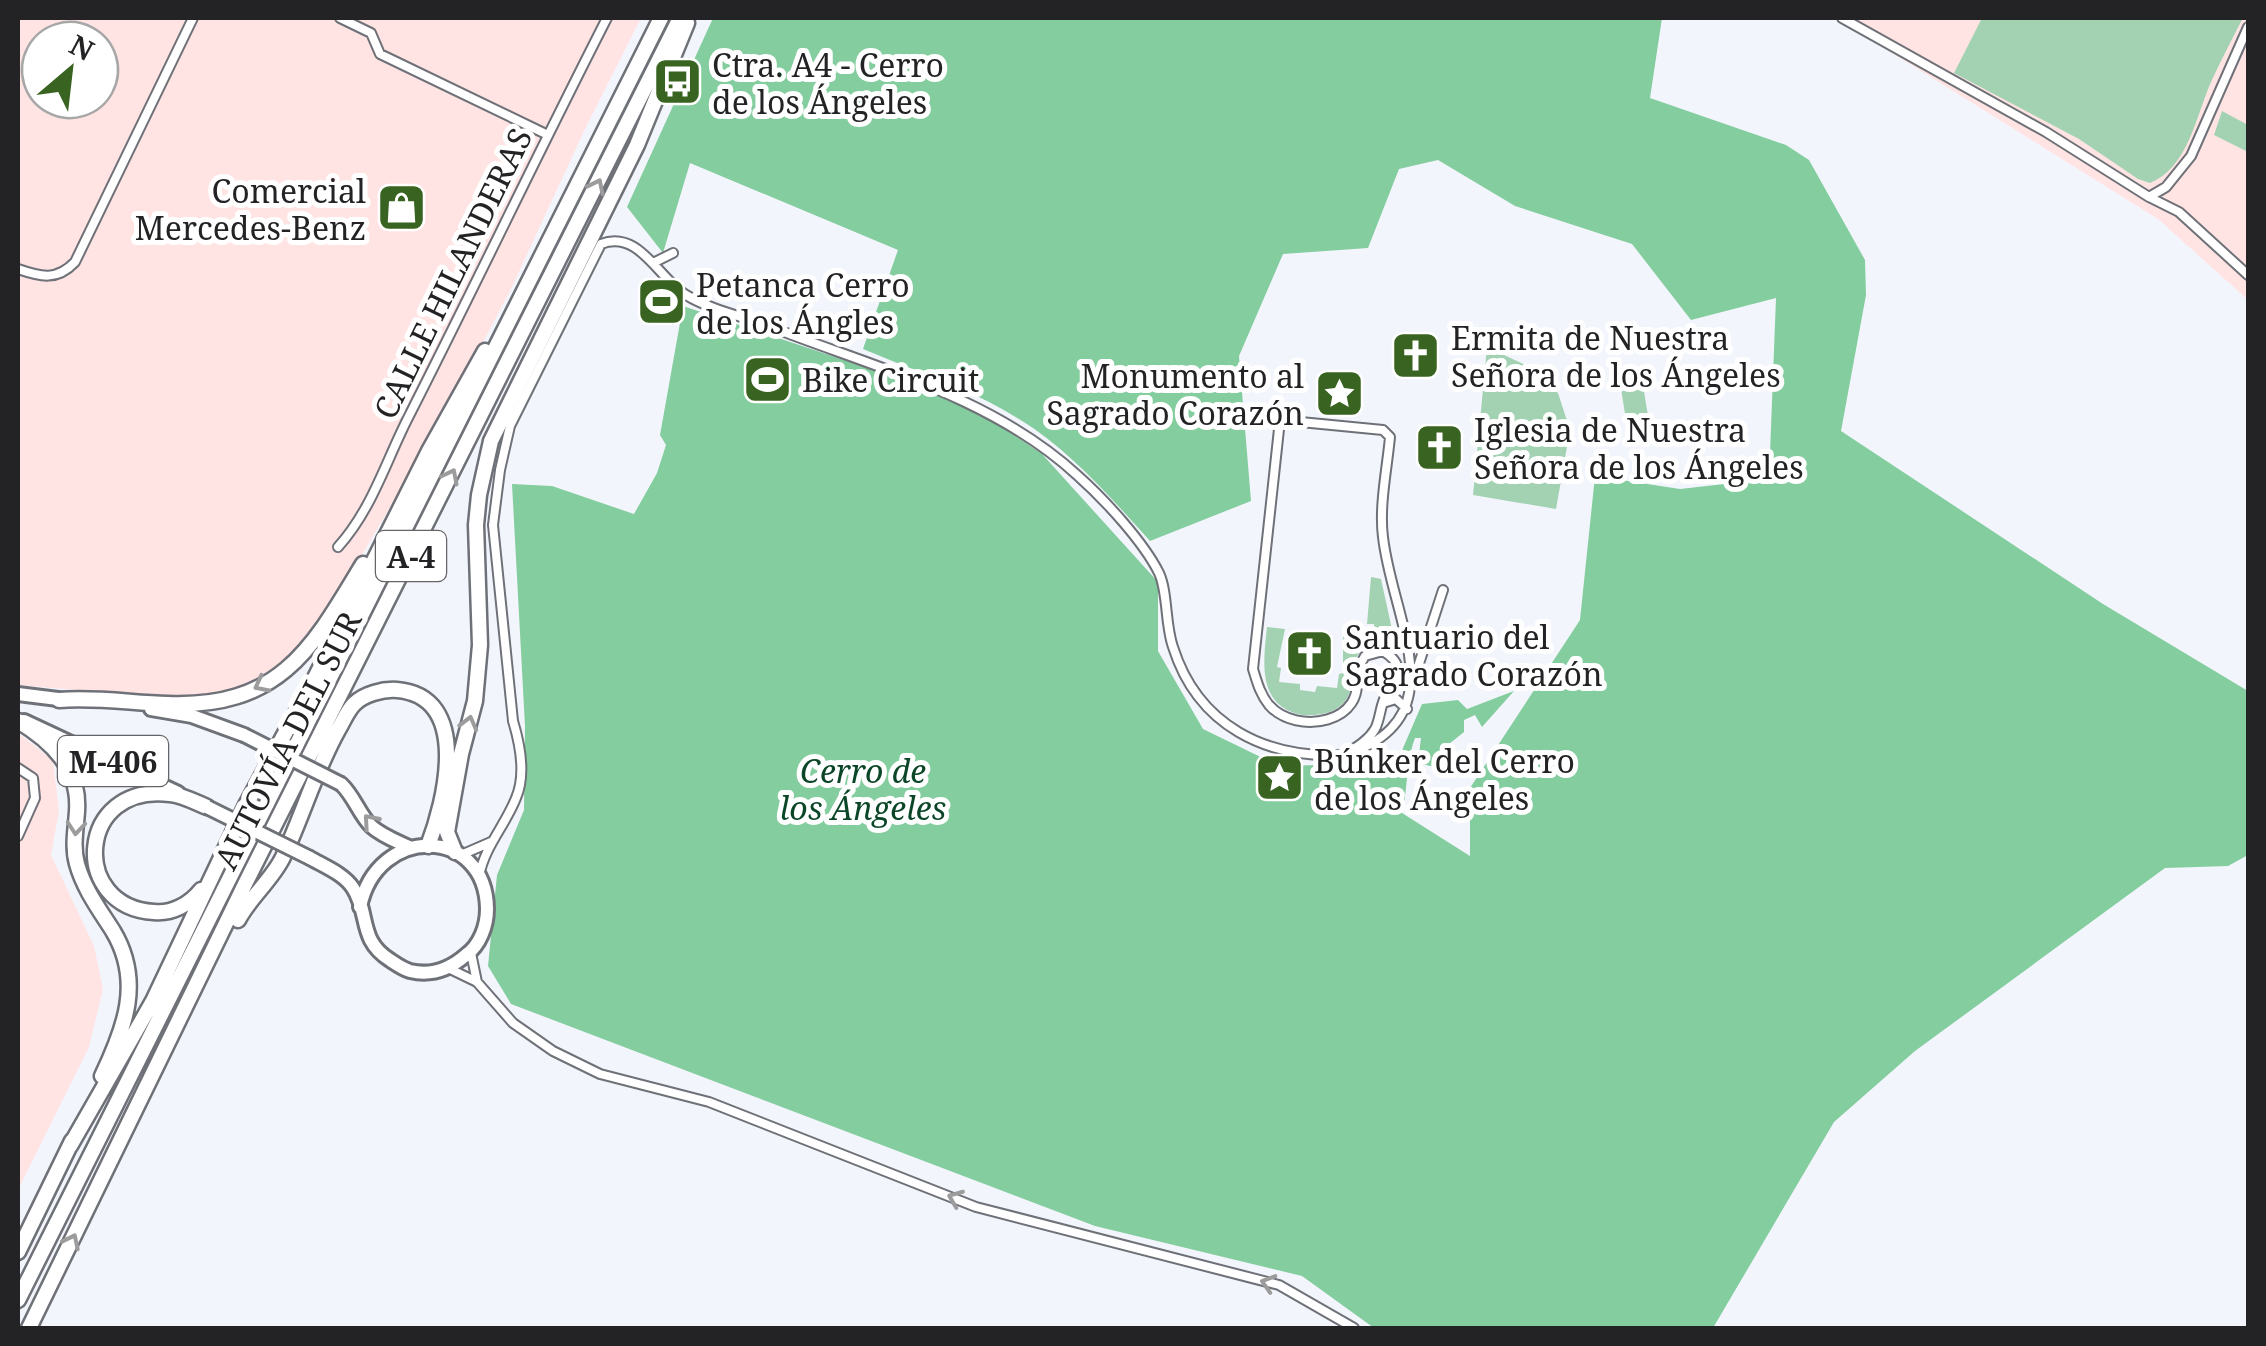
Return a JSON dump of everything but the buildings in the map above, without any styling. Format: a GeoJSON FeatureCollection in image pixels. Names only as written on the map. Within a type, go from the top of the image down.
{"type":"FeatureCollection","features":[{"type":"Feature","properties":{"kind":"highway","name":"AUTOVÍA DEL SUR"},"geometry":{"type":"LineString","coordinates":[[18,1300],[660,18]]}},
{"type":"Feature","properties":{"kind":"highway","name":"AUTOVÍA DEL SUR"},"geometry":{"type":"LineString","coordinates":[[29,1328],[246,882],[680,18]]}},
{"type":"Feature","properties":{"kind":"highway"},"geometry":{"type":"LineString","coordinates":[[448,968],[471,952],[488,919],[487,893],[480,876],[458,854],[447,832],[475,701],[480,645],[476,525],[478,496],[491,441],[615,191],[690,18]]}},
{"type":"Feature","properties":{"kind":"highway"},"geometry":{"type":"LineString","coordinates":[[70,1146],[153,1000],[213,873],[478,360],[504,327]]}},
{"type":"Feature","properties":{"kind":"highway"},"geometry":{"type":"LineString","coordinates":[[60,700],[98,697],[196,704],[222,700],[271,681],[310,648],[405,500]]}},
{"type":"Feature","properties":{"kind":"highway"},"geometry":{"type":"LineString","coordinates":[[143,1096],[175,1044],[246,905],[282,860],[327,748],[356,702],[369,695],[384,690],[414,694],[428,702],[444,725],[448,751],[439,817],[428,846]]}},
{"type":"Feature","properties":{"kind":"highway","name":"M-406"},"geometry":{"type":"LineString","coordinates":[[18,694],[163,710],[244,735],[341,784],[352,794],[369,824],[409,848]]}},
{"type":"Feature","properties":{"kind":"highway"},"geometry":{"type":"LineString","coordinates":[[18,719],[44,736],[61,754],[73,778],[78,804],[74,852],[82,883],[116,936],[129,970],[129,1005],[122,1032],[18,1252]]}},
{"type":"Feature","properties":{"kind":"highway","name":"M-406"},"geometry":{"type":"LineString","coordinates":[[18,719],[310,858],[355,890],[368,936],[378,952],[407,970],[428,972],[448,968]]}},
{"type":"Feature","properties":{"kind":"highway"},"geometry":{"type":"LineString","coordinates":[[207,807],[172,794],[130,797],[106,816],[94,844],[95,858],[98,873],[116,900],[147,912],[158,913],[187,904],[213,873]]}},
{"type":"Feature","properties":{"kind":"highway"},"geometry":{"type":"LineString","coordinates":[[360,908],[364,889],[382,862],[409,848],[428,846],[458,854]]}},
{"type":"Feature","properties":{"kind":"street"},"geometry":{"type":"LineString","coordinates":[[18,268],[40,277],[55,276],[75,262],[193,18]]}},
{"type":"Feature","properties":{"kind":"street"},"geometry":{"type":"LineString","coordinates":[[340,18],[372,33],[380,54],[548,135]]}},
{"type":"Feature","properties":{"kind":"street","name":"CALLE HILANDERAS"},"geometry":{"type":"LineString","coordinates":[[338,547],[360,522],[370,503],[408,416],[460,320],[607,18]]}},
{"type":"Feature","properties":{"kind":"street"},"geometry":{"type":"LineString","coordinates":[[1842,18],[2179,212],[2248,275]]}},
{"type":"Feature","properties":{"kind":"street"},"geometry":{"type":"LineString","coordinates":[[2149,197],[2166,187],[2192,156],[2248,27]]}},
{"type":"Feature","properties":{"kind":"street"},"geometry":{"type":"LineString","coordinates":[[480,876],[482,858],[518,795],[521,747],[513,721],[493,525],[500,470],[510,426],[602,244],[613,240],[628,242],[686,295],[963,400],[1031,439],[1077,475],[1146,551],[1162,578],[1173,649],[1192,686],[1228,727],[1256,744],[1291,753],[1344,755],[1368,748],[1382,738],[1407,709],[1443,590]]}},
{"type":"Feature","properties":{"kind":"street"},"geometry":{"type":"LineString","coordinates":[[652,263],[673,253]]}},
{"type":"Feature","properties":{"kind":"street"},"geometry":{"type":"LineString","coordinates":[[1344,755],[1366,740],[1376,727],[1399,667],[1394,657],[1384,651],[1364,656],[1356,672],[1356,696],[1347,710],[1317,724],[1296,722],[1271,708],[1259,690],[1253,669],[1280,420],[1383,430],[1390,437],[1382,534],[1408,648],[1412,685]]}},
{"type":"Feature","properties":{"kind":"street"},"geometry":{"type":"LineString","coordinates":[[1394,684],[1412,685]]}},
{"type":"Feature","properties":{"kind":"street"},"geometry":{"type":"LineString","coordinates":[[1382,703],[1396,699],[1407,709]]}},
{"type":"Feature","properties":{"kind":"street"},"geometry":{"type":"LineString","coordinates":[[18,768],[36,784],[35,798],[18,836]]}},
{"type":"Feature","properties":{"kind":"street"},"geometry":{"type":"LineString","coordinates":[[458,854],[491,842]]}},
{"type":"Feature","properties":{"kind":"street"},"geometry":{"type":"LineString","coordinates":[[471,952],[477,982]]}},
{"type":"Feature","properties":{"kind":"street"},"geometry":{"type":"LineString","coordinates":[[448,968],[477,982],[513,1024],[553,1052],[600,1074],[709,1102],[976,1207],[1279,1285],[1354,1328]]}},
{"type":"Feature","properties":{"kind":"shaded area"},"geometry":{"type":"Polygon","coordinates":[[[18,18],[641,18],[511,289],[450,405],[313,631],[286,663],[239,691],[145,696],[18,685],[18,18]]]}},
{"type":"Feature","properties":{"kind":"shaded area"},"geometry":{"type":"Polygon","coordinates":[[[1836,18],[2248,18],[2248,300],[2158,219],[1836,18]]]}},
{"type":"Feature","properties":{"kind":"shaded area"},"geometry":{"type":"Polygon","coordinates":[[[18,733],[53,760],[59,811],[51,855],[94,946],[103,989],[89,1047],[18,1190],[18,733]]]}},
{"type":"Feature","properties":{"kind":"green space","name":"Cerro de los Ángeles"},"geometry":{"type":"Polygon","coordinates":[[[713,18],[1662,18],[1650,98],[1786,145],[1809,160],[1865,260],[1866,295],[1841,431],[2103,604],[2248,691],[2248,855],[2228,866],[2165,868],[1915,1051],[1834,1122],[1713,1328],[1374,1328],[1302,1276],[1095,1226],[511,1004],[488,966],[497,875],[524,810],[525,726],[512,484],[552,486],[634,514],[657,473],[666,445],[660,435],[683,306],[963,400],[1042,454],[1158,582],[1158,651],[1203,729],[1279,766],[1400,763],[1422,704],[1458,700],[1467,709],[1514,691],[1482,727],[1475,715],[1464,720],[1464,732],[1449,744],[1447,770],[1418,763],[1421,738],[1415,738],[1412,747],[1402,813],[1470,856],[1470,788],[1580,620],[1595,476],[1680,489],[1769,479],[1776,298],[1691,320],[1632,244],[1515,206],[1438,160],[1399,169],[1368,248],[1283,254],[1239,356],[1251,501],[1150,541],[1089,475],[1038,431],[982,398],[863,349],[898,250],[690,163],[663,253],[627,207],[713,18]]]}},
{"type":"Feature","properties":{"kind":"green space"},"geometry":{"type":"Polygon","coordinates":[[[1982,18],[2243,18],[2182,153],[2163,176],[2150,183],[2079,139],[1954,73],[1982,18]]]}},
{"type":"Feature","properties":{"kind":"green space"},"geometry":{"type":"Polygon","coordinates":[[[2222,111],[2248,125],[2248,152],[2214,135],[2222,111]]]}},
{"type":"Feature","properties":{"kind":"green space"},"geometry":{"type":"Polygon","coordinates":[[[1487,347],[1532,368],[1558,393],[1570,430],[1556,509],[1473,495],[1487,347]]]}},
{"type":"Feature","properties":{"kind":"green space"},"geometry":{"type":"Polygon","coordinates":[[[1643,385],[1649,422],[1627,426],[1621,389],[1643,385]]]}},
{"type":"Feature","properties":{"kind":"green space"},"geometry":{"type":"Polygon","coordinates":[[[1371,577],[1381,579],[1395,643],[1375,643],[1374,624],[1367,624],[1371,577]]]}},
{"type":"Feature","properties":{"kind":"green space"},"geometry":{"type":"Polygon","coordinates":[[[1267,627],[1285,629],[1277,667],[1281,668],[1279,682],[1300,684],[1300,690],[1315,692],[1317,686],[1337,688],[1339,674],[1343,673],[1343,635],[1362,637],[1367,646],[1354,661],[1350,692],[1340,706],[1327,713],[1303,715],[1277,703],[1266,682],[1267,627]]]}},
{"type":"Feature","properties":{"kind":"place","name":"Ctra. A4 - Cerro de los Ángeles"},"geometry":{"type":"Point","coordinates":[677,82]}},
{"type":"Feature","properties":{"kind":"place","name":"Comercial Mercedes-Benz"},"geometry":{"type":"Point","coordinates":[401,208]}},
{"type":"Feature","properties":{"kind":"place","name":"Petanca Cerro de los Ángles"},"geometry":{"type":"Point","coordinates":[661,302]}},
{"type":"Feature","properties":{"kind":"place","name":"Ermita de Nuestra Señora de los Ángeles"},"geometry":{"type":"Point","coordinates":[1416,355]}},
{"type":"Feature","properties":{"kind":"place","name":"Bike Circuit"},"geometry":{"type":"Point","coordinates":[767,379]}},
{"type":"Feature","properties":{"kind":"place","name":"Monumento al Sagrado Corazón"},"geometry":{"type":"Point","coordinates":[1339,393]}},
{"type":"Feature","properties":{"kind":"place","name":"Iglesia de Nuestra Señora de los Ángeles"},"geometry":{"type":"Point","coordinates":[1439,447]}},
{"type":"Feature","properties":{"kind":"place","name":"Santuario del Sagrado Corazón"},"geometry":{"type":"Point","coordinates":[1310,654]}},
{"type":"Feature","properties":{"kind":"place","name":"Búnker del Cerro de los Ángeles"},"geometry":{"type":"Point","coordinates":[1279,778]}}]}
